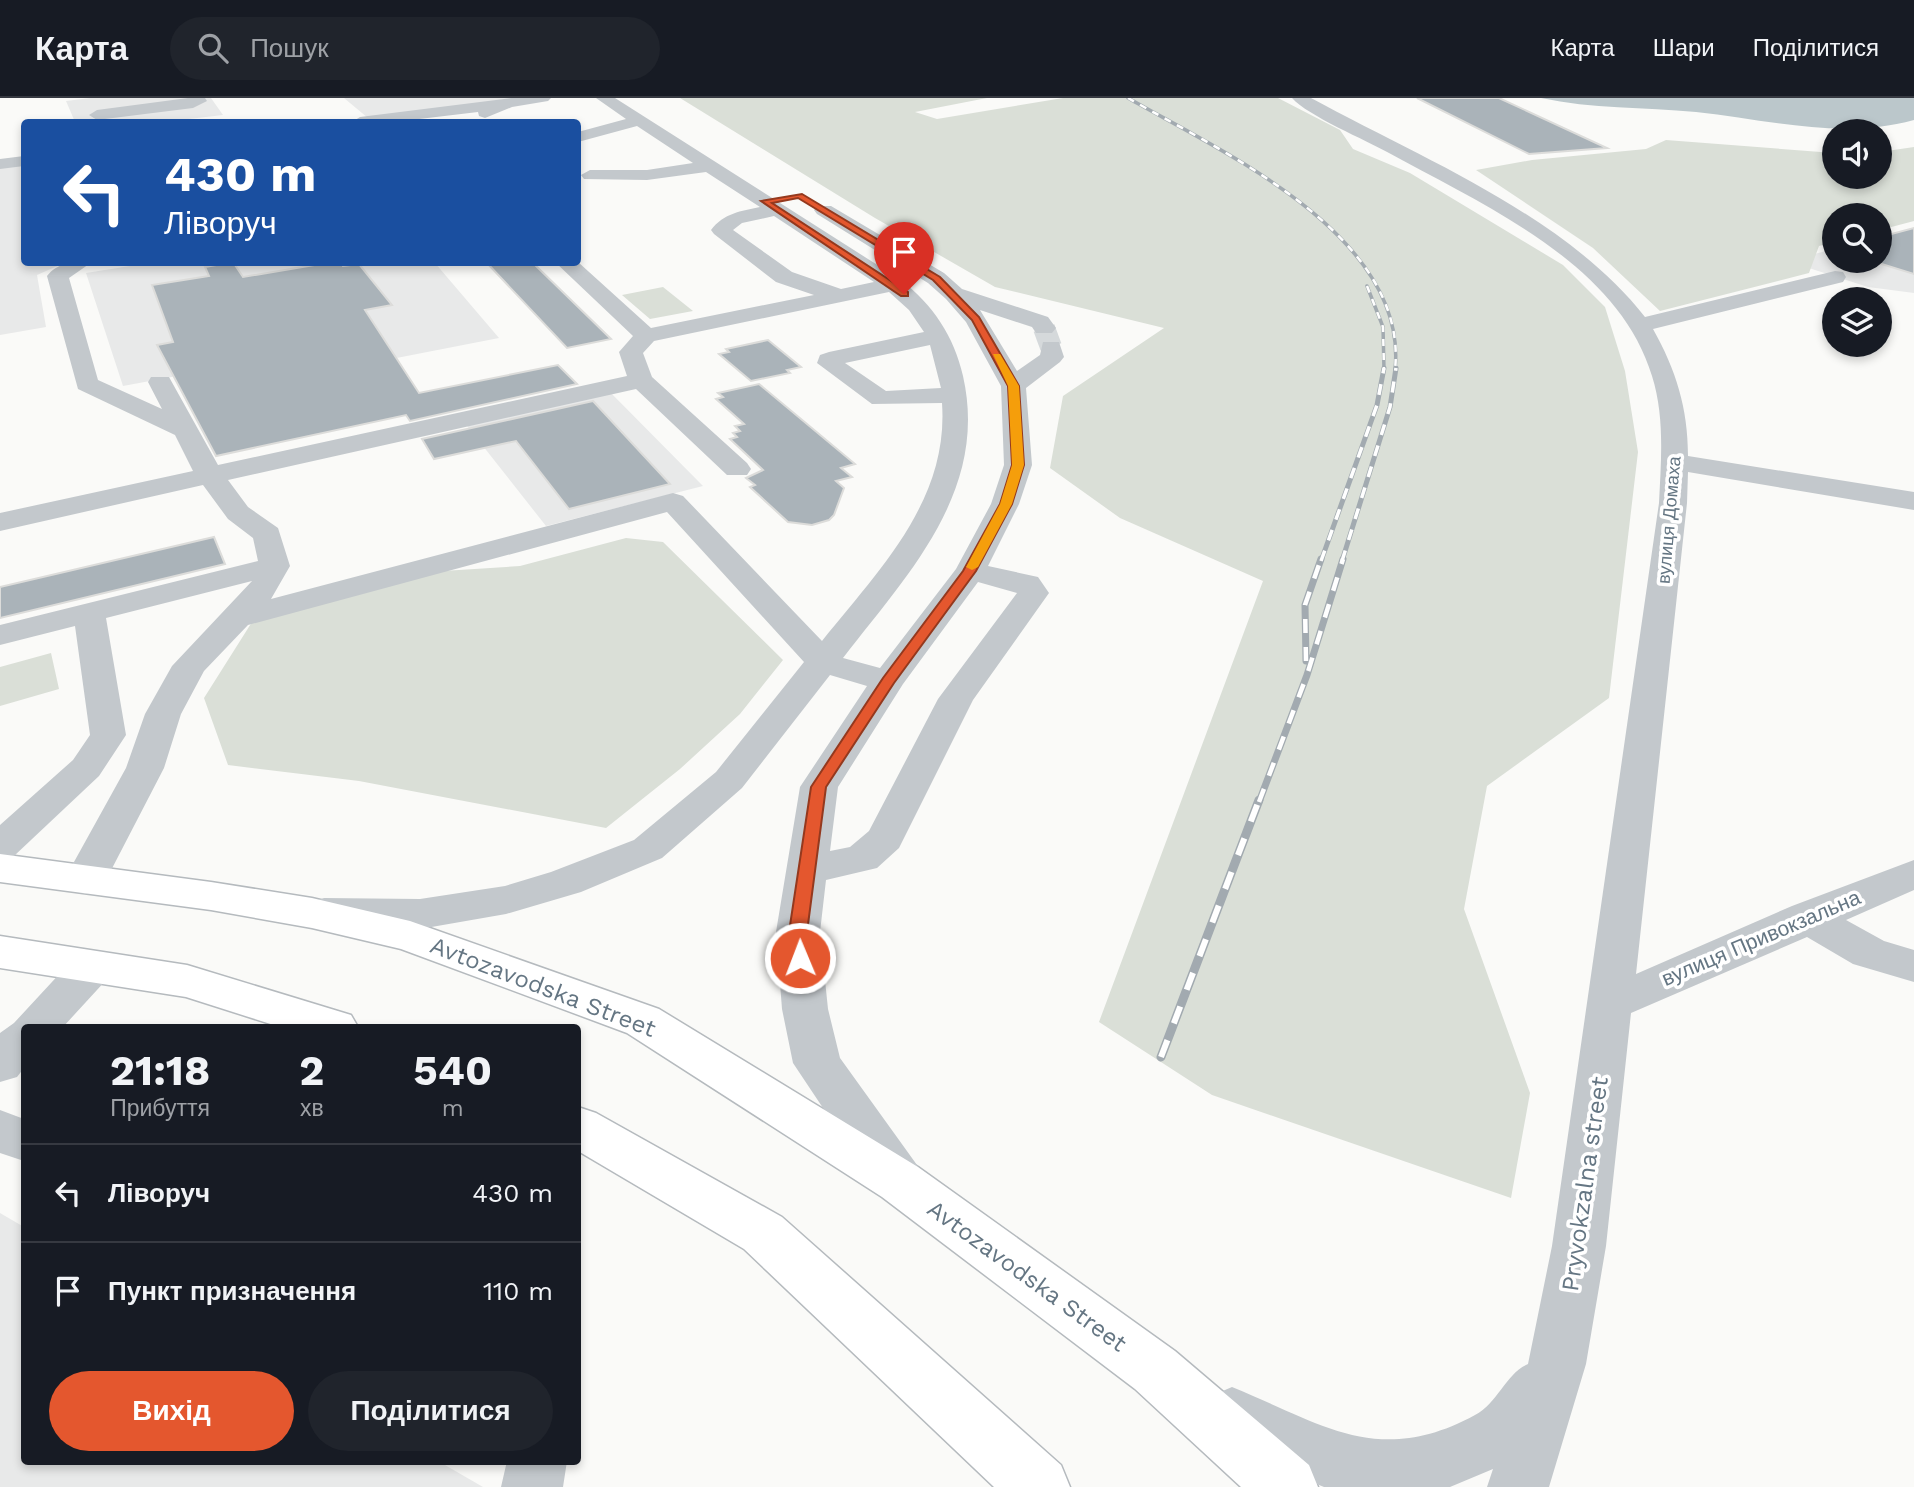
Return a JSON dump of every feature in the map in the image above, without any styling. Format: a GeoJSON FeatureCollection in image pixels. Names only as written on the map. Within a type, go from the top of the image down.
{"type":"FeatureCollection","features":[{"type":"Feature","properties":{"kind":"main road","name":"Avtozavodska Street"},"geometry":{"type":"LineString","coordinates":[[0,868],[312,913],[411,936],[643,1021],[900,1182],[1155,1370],[1287,1487]]}},
{"type":"Feature","properties":{"kind":"main road"},"geometry":{"type":"LineString","coordinates":[[0,951],[187,981],[325,1024]]}},
{"type":"Feature","properties":{"kind":"main road"},"geometry":{"type":"LineString","coordinates":[[581,1129],[763,1233],[1039,1487]]}},
{"type":"Feature","properties":{"kind":"street"},"geometry":{"type":"LineString","coordinates":[[150,98],[94,105],[99,119],[194,103],[199,101],[197,98]]}},
{"type":"Feature","properties":{"kind":"street"},"geometry":{"type":"LineString","coordinates":[[384,119],[543,98]]}},
{"type":"Feature","properties":{"kind":"street"},"geometry":{"type":"LineString","coordinates":[[604,98],[640,109],[936,278],[976,319],[1013,386],[1018,465],[1006,504],[970,571],[888,681],[818,787],[798,932],[804,1009],[817,1063],[900,1182]]}},
{"type":"Feature","properties":{"kind":"street","name":"вулиця Домаха"},"geometry":{"type":"LineString","coordinates":[[1300,98],[1494,204],[1561,247],[1627,306],[1659,360],[1667,384],[1675,462],[1674,503],[1609,1004]]}},
{"type":"Feature","properties":{"kind":"street"},"geometry":{"type":"LineString","coordinates":[[470,119],[509,103]]}},
{"type":"Feature","properties":{"kind":"street"},"geometry":{"type":"LineString","coordinates":[[581,136],[640,109]]}},
{"type":"Feature","properties":{"kind":"street"},"geometry":{"type":"LineString","coordinates":[[312,913],[420,914],[506,900],[566,881],[648,849],[730,780],[907,555],[928,522],[947,480],[957,416],[954,395],[946,356],[916,304],[776,203],[709,166],[640,109]]}},
{"type":"Feature","properties":{"kind":"street"},"geometry":{"type":"LineString","coordinates":[[0,164],[21,161]]}},
{"type":"Feature","properties":{"kind":"street"},"geometry":{"type":"LineString","coordinates":[[582,174],[647,175],[709,166]]}},
{"type":"Feature","properties":{"kind":"street"},"geometry":{"type":"LineString","coordinates":[[776,203],[736,218],[721,230],[784,277],[840,296]]}},
{"type":"Feature","properties":{"kind":"street"},"geometry":{"type":"LineString","coordinates":[[75,266],[58,276],[87,384],[185,430]]}},
{"type":"Feature","properties":{"kind":"street"},"geometry":{"type":"LineString","coordinates":[[569,266],[646,336]]}},
{"type":"Feature","properties":{"kind":"street"},"geometry":{"type":"LineString","coordinates":[[1638,326],[1835,277]]}},
{"type":"Feature","properties":{"kind":"street"},"geometry":{"type":"LineString","coordinates":[[737,469],[641,380],[631,352],[646,336],[892,285]]}},
{"type":"Feature","properties":{"kind":"street"},"geometry":{"type":"LineString","coordinates":[[954,294],[1040,321],[1052,356],[1013,386]]}},
{"type":"Feature","properties":{"kind":"street"},"geometry":{"type":"LineString","coordinates":[[936,337],[837,357],[829,360],[829,363],[881,398],[954,395]]}},
{"type":"Feature","properties":{"kind":"street"},"geometry":{"type":"LineString","coordinates":[[0,522],[641,380]]}},
{"type":"Feature","properties":{"kind":"street"},"geometry":{"type":"LineString","coordinates":[[85,880],[145,768],[163,714],[189,666],[265,586],[275,566],[267,534],[238,513],[209,474],[160,382]]}},
{"type":"Feature","properties":{"kind":"street"},"geometry":{"type":"LineString","coordinates":[[1675,462],[1914,500]]}},
{"type":"Feature","properties":{"kind":"street"},"geometry":{"type":"LineString","coordinates":[[236,618],[673,502],[824,663],[888,681]]}},
{"type":"Feature","properties":{"kind":"street"},"geometry":{"type":"LineString","coordinates":[[0,635],[275,566]]}},
{"type":"Feature","properties":{"kind":"street"},"geometry":{"type":"LineString","coordinates":[[807,870],[863,858],[885,839],[956,699],[1033,593],[1027,584],[970,571]]}},
{"type":"Feature","properties":{"kind":"street"},"geometry":{"type":"LineString","coordinates":[[0,847],[86,768],[108,735],[89,613]]}},
{"type":"Feature","properties":{"kind":"street","name":"вулиця Привокзальна"},"geometry":{"type":"LineString","coordinates":[[1609,1004],[1807,917],[1914,874]]}},
{"type":"Feature","properties":{"kind":"street"},"geometry":{"type":"LineString","coordinates":[[1807,917],[1869,953],[1914,966]]}},
{"type":"Feature","properties":{"kind":"street"},"geometry":{"type":"LineString","coordinates":[[38,1024],[92,967]]}},
{"type":"Feature","properties":{"kind":"street","name":"Pryvokzalna street"},"geometry":{"type":"LineString","coordinates":[[1518,1487],[1557,1364],[1579,1246],[1609,1004]]}},
{"type":"Feature","properties":{"kind":"street"},"geometry":{"type":"LineString","coordinates":[[0,1064],[21,1041]]}},
{"type":"Feature","properties":{"kind":"street"},"geometry":{"type":"LineString","coordinates":[[0,1130],[21,1140]]}},
{"type":"Feature","properties":{"kind":"street","name":"Pryvokzalna street"},"geometry":{"type":"LineString","coordinates":[[1155,1370],[1255,1430],[1343,1463],[1407,1470],[1460,1452],[1507,1430],[1557,1364]]}},
{"type":"Feature","properties":{"kind":"street"},"geometry":{"type":"LineString","coordinates":[[532,1487],[536,1465]]}},
{"type":"Feature","properties":{"kind":"shaded area"},"geometry":{"type":"Polygon","coordinates":[[[90,98],[211,98],[223,115],[189,119],[74,119],[66,101],[90,98]]]}},
{"type":"Feature","properties":{"kind":"shaded area"},"geometry":{"type":"Polygon","coordinates":[[[344,98],[515,98],[368,118],[344,98]]]}},
{"type":"Feature","properties":{"kind":"shaded area"},"geometry":{"type":"Polygon","coordinates":[[[680,98],[987,98],[915,112],[937,119],[1063,98],[1278,98],[1340,130],[1353,149],[1410,173],[1563,265],[1605,307],[1625,371],[1638,452],[1609,698],[1487,786],[1464,909],[1530,1093],[1511,1198],[1212,1095],[1099,1022],[1263,581],[1120,518],[1050,468],[1063,396],[1164,328],[995,287],[875,218],[680,98]]]}},
{"type":"Feature","properties":{"kind":"shaded area"},"geometry":{"type":"Polygon","coordinates":[[[1541,98],[1914,98],[1914,120],[1892,125],[1892,119],[1822,119],[1822,127],[1696,112],[1560,102],[1541,98]]]}},
{"type":"Feature","properties":{"kind":"shaded area"},"geometry":{"type":"Polygon","coordinates":[[[1666,140],[1822,152],[1822,189],[1892,189],[1892,150],[1914,147],[1914,221],[1892,227],[1892,203],[1822,203],[1822,245],[1819,246],[1809,273],[1660,311],[1593,248],[1476,170],[1532,160],[1646,149],[1666,140]]]}},
{"type":"Feature","properties":{"kind":"shaded area"},"geometry":{"type":"Polygon","coordinates":[[[21,158],[21,266],[57,266],[37,275],[46,327],[0,335],[0,161],[21,158]]]}},
{"type":"Feature","properties":{"kind":"shaded area"},"geometry":{"type":"Polygon","coordinates":[[[1914,228],[1914,293],[1892,290],[1892,287],[1868,287],[1824,273],[1892,273],[1892,234],[1914,228]]]}},
{"type":"Feature","properties":{"kind":"shaded area"},"geometry":{"type":"Polygon","coordinates":[[[1822,252],[1822,272],[1787,261],[1822,252]]]}},
{"type":"Feature","properties":{"kind":"shaded area"},"geometry":{"type":"Polygon","coordinates":[[[130,266],[438,266],[499,338],[335,370],[322,349],[123,386],[86,273],[130,266]]]}},
{"type":"Feature","properties":{"kind":"shaded area"},"geometry":{"type":"Polygon","coordinates":[[[663,287],[693,311],[650,319],[622,295],[663,287]]]}},
{"type":"Feature","properties":{"kind":"shaded area"},"geometry":{"type":"Polygon","coordinates":[[[608,390],[703,486],[546,526],[464,422],[608,390]]]}},
{"type":"Feature","properties":{"kind":"shaded area"},"geometry":{"type":"Polygon","coordinates":[[[626,538],[663,542],[783,660],[740,714],[680,769],[606,828],[359,781],[228,765],[204,698],[252,622],[443,571],[520,566],[626,538]]]}},
{"type":"Feature","properties":{"kind":"shaded area"},"geometry":{"type":"Polygon","coordinates":[[[51,653],[59,689],[0,706],[0,667],[51,653]]]}},
{"type":"Feature","properties":{"kind":"shaded area"},"geometry":{"type":"Polygon","coordinates":[[[0,1213],[21,1225],[21,1465],[445,1465],[483,1487],[0,1487],[0,1213]]]}},
{"type":"Feature","properties":{"kind":"building"},"geometry":{"type":"Polygon","coordinates":[[[1417,98],[1499,98],[1607,148],[1529,154],[1417,98]]]}},
{"type":"Feature","properties":{"kind":"building"},"geometry":{"type":"Polygon","coordinates":[[[1914,228],[1914,274],[1892,267],[1892,234],[1914,228]]]}},
{"type":"Feature","properties":{"kind":"building"},"geometry":{"type":"Polygon","coordinates":[[[236,266],[243,277],[308,266],[361,266],[392,305],[365,310],[419,393],[558,365],[577,384],[410,421],[406,415],[216,456],[157,345],[173,342],[152,285],[209,276],[205,267],[236,266]]]}},
{"type":"Feature","properties":{"kind":"building"},"geometry":{"type":"Polygon","coordinates":[[[490,266],[536,266],[611,339],[567,348],[490,266]]]}},
{"type":"Feature","properties":{"kind":"building"},"geometry":{"type":"Polygon","coordinates":[[[768,340],[801,367],[787,370],[790,373],[751,381],[719,354],[729,352],[726,349],[768,340]]]}},
{"type":"Feature","properties":{"kind":"building"},"geometry":{"type":"Polygon","coordinates":[[[759,384],[855,464],[841,468],[852,477],[836,481],[844,488],[834,515],[829,520],[812,525],[788,522],[750,487],[755,485],[746,478],[763,470],[730,439],[737,437],[733,433],[740,431],[735,426],[744,424],[716,399],[723,397],[718,393],[759,384]]]}},
{"type":"Feature","properties":{"kind":"building"},"geometry":{"type":"Polygon","coordinates":[[[593,401],[670,484],[569,509],[516,441],[434,459],[422,439],[593,401]]]}},
{"type":"Feature","properties":{"kind":"building"},"geometry":{"type":"Polygon","coordinates":[[[214,537],[225,564],[0,618],[0,587],[214,537]]]}},
{"type":"Feature","properties":{"kind":"tunnel"},"geometry":{"type":"LineString","coordinates":[[1044,328],[1051,347]]}},
{"type":"Feature","properties":{"kind":"railway"},"geometry":{"type":"LineString","coordinates":[[1128,98],[1258,173],[1303,204],[1342,240],[1373,279],[1391,322],[1395,370]]}},
{"type":"Feature","properties":{"kind":"railway"},"geometry":{"type":"LineString","coordinates":[[1367,286],[1383,327],[1384,368]]}},
{"type":"Feature","properties":{"kind":"railway"},"geometry":{"type":"LineString","coordinates":[[1321,561],[1377,405],[1384,368]]}},
{"type":"Feature","properties":{"kind":"railway"},"geometry":{"type":"LineString","coordinates":[[1342,561],[1390,407],[1396,368]]}},
{"type":"Feature","properties":{"kind":"railway"},"geometry":{"type":"LineString","coordinates":[[1306,661],[1305,605],[1321,559]]}},
{"type":"Feature","properties":{"kind":"railway"},"geometry":{"type":"LineString","coordinates":[[1259,802],[1307,675],[1343,559]]}},
{"type":"Feature","properties":{"kind":"railway"},"geometry":{"type":"LineString","coordinates":[[1161,1057],[1259,800]]}},
{"type":"Feature","properties":{"kind":"slow traffic"},"geometry":{"type":"LineString","coordinates":[[972,567],[1006,504],[1018,465],[1013,386],[996,356]]}},
{"type":"Feature","properties":{"kind":"route"},"geometry":{"type":"LineString","coordinates":[[800,958],[798,932],[818,787],[888,681],[970,571],[1006,504],[1018,465],[1013,386],[976,319],[954,294],[936,278],[800,195],[765,201],[904,294]]}}]}
